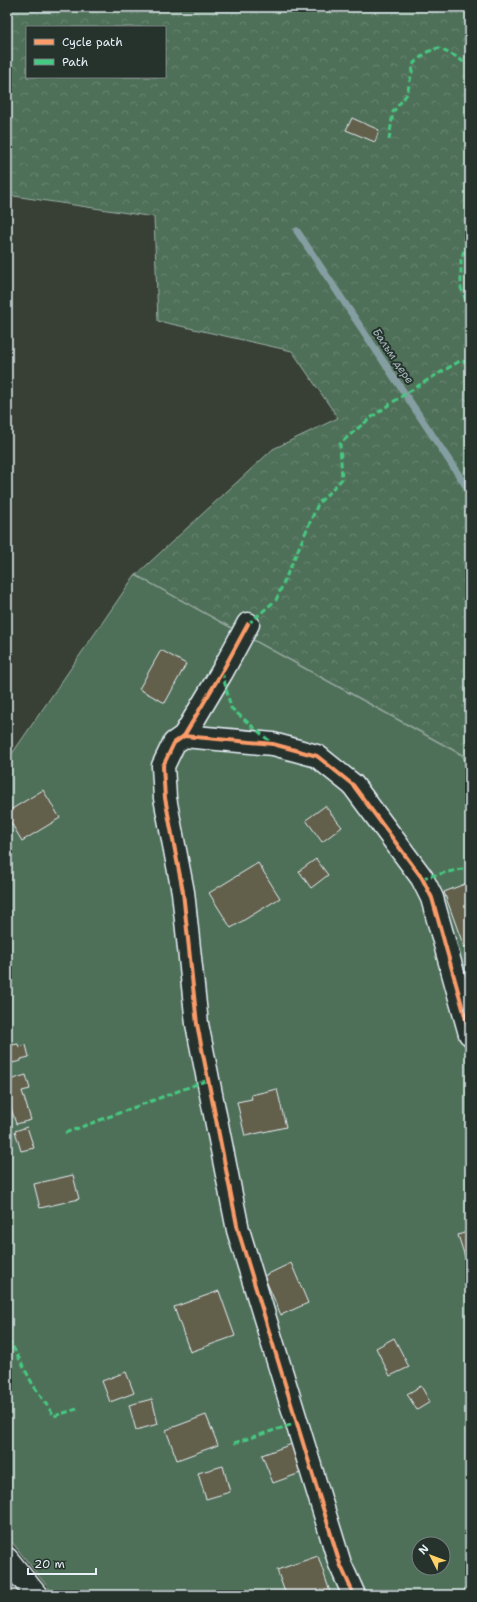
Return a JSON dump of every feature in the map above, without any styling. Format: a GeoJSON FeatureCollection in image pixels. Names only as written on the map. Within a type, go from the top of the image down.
{"type":"FeatureCollection","features":[{"type":"Feature","properties":{"kind":"street"},"geometry":{"type":"LineString","coordinates":[[248,624],[222,672],[184,736],[174,743],[163,766],[166,798],[183,892],[197,1024],[238,1230],[340,1564],[354,1595]]}},
{"type":"Feature","properties":{"kind":"street"},"geometry":{"type":"LineString","coordinates":[[184,736],[273,744],[317,756],[353,785],[422,878],[432,898],[470,1034]]}},
{"type":"Feature","properties":{"kind":"street"},"geometry":{"type":"LineString","coordinates":[[7,1559],[36,1595]]}},
{"type":"Feature","properties":{"kind":"green space"},"geometry":{"type":"Polygon","coordinates":[[[7,7],[470,7],[470,780],[463,755],[136,575],[273,449],[338,418],[292,351],[158,321],[154,217],[7,195],[7,7]]]}},
{"type":"Feature","properties":{"kind":"green space"},"geometry":{"type":"Polygon","coordinates":[[[135,575],[463,756],[470,784],[470,1595],[54,1595],[7,1536],[7,761],[135,575]]]}},
{"type":"Feature","properties":{"kind":"building"},"geometry":{"type":"Polygon","coordinates":[[[352,118],[379,130],[375,142],[346,130],[352,118]]]}},
{"type":"Feature","properties":{"kind":"building"},"geometry":{"type":"Polygon","coordinates":[[[161,650],[186,664],[165,703],[139,689],[161,650]]]}},
{"type":"Feature","properties":{"kind":"building"},"geometry":{"type":"Polygon","coordinates":[[[43,790],[60,818],[22,841],[7,816],[7,812],[43,790]]]}},
{"type":"Feature","properties":{"kind":"building"},"geometry":{"type":"Polygon","coordinates":[[[325,806],[342,827],[322,842],[306,820],[325,806]]]}},
{"type":"Feature","properties":{"kind":"building"},"geometry":{"type":"Polygon","coordinates":[[[316,859],[328,875],[311,888],[299,871],[316,859]]]}},
{"type":"Feature","properties":{"kind":"building"},"geometry":{"type":"Polygon","coordinates":[[[258,863],[280,898],[231,928],[209,893],[258,863]]]}},
{"type":"Feature","properties":{"kind":"building"},"geometry":{"type":"Polygon","coordinates":[[[470,882],[470,945],[464,947],[444,892],[470,882]]]}},
{"type":"Feature","properties":{"kind":"building"},"geometry":{"type":"Polygon","coordinates":[[[10,1036],[12,1045],[18,1044],[19,1047],[26,1045],[29,1057],[21,1059],[21,1061],[7,1064],[7,1037],[10,1036]]]}},
{"type":"Feature","properties":{"kind":"building"},"geometry":{"type":"Polygon","coordinates":[[[26,1075],[30,1089],[22,1091],[31,1120],[16,1124],[7,1095],[7,1081],[26,1075]]]}},
{"type":"Feature","properties":{"kind":"building"},"geometry":{"type":"Polygon","coordinates":[[[277,1089],[286,1127],[245,1136],[237,1102],[252,1099],[251,1095],[277,1089]]]}},
{"type":"Feature","properties":{"kind":"building"},"geometry":{"type":"Polygon","coordinates":[[[27,1127],[34,1148],[21,1151],[15,1131],[27,1127]]]}},
{"type":"Feature","properties":{"kind":"building"},"geometry":{"type":"Polygon","coordinates":[[[73,1175],[79,1199],[40,1208],[34,1184],[73,1175]]]}},
{"type":"Feature","properties":{"kind":"building"},"geometry":{"type":"Polygon","coordinates":[[[470,1231],[470,1258],[466,1260],[458,1235],[470,1231]]]}},
{"type":"Feature","properties":{"kind":"building"},"geometry":{"type":"Polygon","coordinates":[[[291,1263],[308,1303],[281,1315],[264,1276],[291,1263]]]}},
{"type":"Feature","properties":{"kind":"building"},"geometry":{"type":"Polygon","coordinates":[[[219,1291],[235,1336],[190,1352],[174,1307],[219,1291]]]}},
{"type":"Feature","properties":{"kind":"building"},"geometry":{"type":"Polygon","coordinates":[[[394,1338],[409,1367],[390,1376],[376,1348],[394,1338]]]}},
{"type":"Feature","properties":{"kind":"building"},"geometry":{"type":"Polygon","coordinates":[[[126,1372],[134,1393],[110,1402],[102,1381],[126,1372]]]}},
{"type":"Feature","properties":{"kind":"building"},"geometry":{"type":"Polygon","coordinates":[[[421,1386],[430,1402],[417,1410],[407,1394],[421,1386]]]}},
{"type":"Feature","properties":{"kind":"building"},"geometry":{"type":"Polygon","coordinates":[[[152,1399],[158,1424],[136,1430],[129,1405],[152,1399]]]}},
{"type":"Feature","properties":{"kind":"building"},"geometry":{"type":"Polygon","coordinates":[[[206,1415],[218,1445],[177,1460],[166,1430],[206,1415]]]}},
{"type":"Feature","properties":{"kind":"building"},"geometry":{"type":"Polygon","coordinates":[[[292,1444],[303,1472],[273,1483],[262,1455],[292,1444]]]}},
{"type":"Feature","properties":{"kind":"building"},"geometry":{"type":"Polygon","coordinates":[[[223,1466],[230,1492],[206,1499],[198,1473],[223,1466]]]}},
{"type":"Feature","properties":{"kind":"building"},"geometry":{"type":"Polygon","coordinates":[[[318,1556],[331,1595],[286,1595],[277,1570],[318,1556]]]}},
{"type":"Feature","properties":{"kind":"waterway","name":"Балъм дере"},"geometry":{"type":"LineString","coordinates":[[297,231],[470,492]]}},
{"type":"Feature","properties":{"kind":"marked path"},"geometry":{"type":"LineString","coordinates":[[389,140],[393,112],[407,94],[414,63],[427,52],[438,48],[457,57],[470,67]]}},
{"type":"Feature","properties":{"kind":"marked path"},"geometry":{"type":"LineString","coordinates":[[470,246],[465,247],[461,260],[461,288],[470,311]]}},
{"type":"Feature","properties":{"kind":"marked path"},"geometry":{"type":"LineString","coordinates":[[248,624],[276,600],[318,504],[342,479],[340,444],[382,409],[413,389],[460,361],[470,362]]}},
{"type":"Feature","properties":{"kind":"marked path"},"geometry":{"type":"LineString","coordinates":[[222,672],[231,708],[273,744]]}},
{"type":"Feature","properties":{"kind":"marked path"},"geometry":{"type":"LineString","coordinates":[[422,878],[470,867]]}},
{"type":"Feature","properties":{"kind":"marked path"},"geometry":{"type":"LineString","coordinates":[[65,1133],[208,1080]]}},
{"type":"Feature","properties":{"kind":"marked path"},"geometry":{"type":"LineString","coordinates":[[7,1340],[12,1345],[32,1383],[54,1416],[80,1408]]}},
{"type":"Feature","properties":{"kind":"marked path"},"geometry":{"type":"LineString","coordinates":[[234,1443],[297,1423]]}},
{"type":"Feature","properties":{"kind":"cycle path"},"geometry":{"type":"LineString","coordinates":[[248,624],[222,672],[184,736],[174,743],[163,766],[165,798],[183,892],[197,1024],[238,1230],[340,1564],[354,1595]]}},
{"type":"Feature","properties":{"kind":"cycle path"},"geometry":{"type":"LineString","coordinates":[[184,736],[273,744],[317,756],[353,785],[422,878],[432,898],[470,1034]]}}]}
